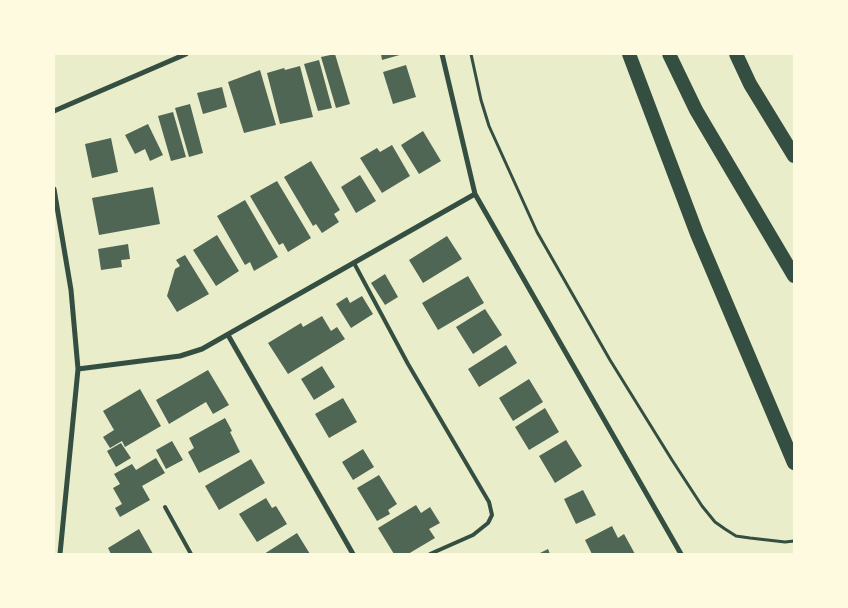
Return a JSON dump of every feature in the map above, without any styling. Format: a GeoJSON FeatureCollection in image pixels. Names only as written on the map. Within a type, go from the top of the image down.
{"type":"FeatureCollection","features":[{"type":"Feature","properties":{"kind":"highway"},"geometry":{"type":"LineString","coordinates":[[629,54],[697,234],[794,461]]}},
{"type":"Feature","properties":{"kind":"highway"},"geometry":{"type":"LineString","coordinates":[[669,54],[696,110],[794,276]]}},
{"type":"Feature","properties":{"kind":"highway"},"geometry":{"type":"LineString","coordinates":[[736,54],[750,84],[794,156]]}},
{"type":"Feature","properties":{"kind":"street"},"geometry":{"type":"LineString","coordinates":[[54,111],[186,54]]}},
{"type":"Feature","properties":{"kind":"street"},"geometry":{"type":"LineString","coordinates":[[442,54],[475,194],[681,554]]}},
{"type":"Feature","properties":{"kind":"street"},"geometry":{"type":"LineString","coordinates":[[54,189],[71,290],[78,369],[60,554]]}},
{"type":"Feature","properties":{"kind":"street"},"geometry":{"type":"LineString","coordinates":[[78,369],[180,356],[202,349],[475,194]]}},
{"type":"Feature","properties":{"kind":"street"},"geometry":{"type":"LineString","coordinates":[[228,335],[353,554]]}},
{"type":"Feature","properties":{"kind":"lane"},"geometry":{"type":"LineString","coordinates":[[354,263],[408,364],[489,502],[492,515],[488,523],[474,535],[430,554]]}},
{"type":"Feature","properties":{"kind":"lane"},"geometry":{"type":"LineString","coordinates":[[165,507],[191,554]]}},
{"type":"Feature","properties":{"kind":"path"},"geometry":{"type":"LineString","coordinates":[[471,54],[489,126],[537,232],[610,360],[702,506],[715,522],[736,536],[785,542],[794,541]]}},
{"type":"Feature","properties":{"kind":"building"},"geometry":{"type":"Polygon","coordinates":[[[335,54],[350,104],[336,108],[321,57],[335,54]]]}},
{"type":"Feature","properties":{"kind":"building"},"geometry":{"type":"Polygon","coordinates":[[[381,54],[403,54],[382,60],[381,54]]]}},
{"type":"Feature","properties":{"kind":"building"},"geometry":{"type":"Polygon","coordinates":[[[319,60],[332,108],[318,111],[304,64],[319,60]]]}},
{"type":"Feature","properties":{"kind":"building"},"geometry":{"type":"Polygon","coordinates":[[[406,65],[416,97],[393,104],[383,72],[406,65]]]}},
{"type":"Feature","properties":{"kind":"building"},"geometry":{"type":"Polygon","coordinates":[[[300,66],[313,117],[280,124],[267,73],[300,66]]]}},
{"type":"Feature","properties":{"kind":"building"},"geometry":{"type":"Polygon","coordinates":[[[260,70],[276,125],[244,133],[228,82],[260,70]]]}},
{"type":"Feature","properties":{"kind":"building"},"geometry":{"type":"Polygon","coordinates":[[[222,87],[227,107],[203,114],[197,93],[222,87]]]}},
{"type":"Feature","properties":{"kind":"building"},"geometry":{"type":"Polygon","coordinates":[[[190,104],[203,153],[189,157],[175,108],[190,104]]]}},
{"type":"Feature","properties":{"kind":"building"},"geometry":{"type":"Polygon","coordinates":[[[173,112],[186,157],[171,161],[158,116],[173,112]]]}},
{"type":"Feature","properties":{"kind":"building"},"geometry":{"type":"Polygon","coordinates":[[[148,124],[163,155],[150,161],[145,149],[135,154],[125,135],[148,124]]]}},
{"type":"Feature","properties":{"kind":"building"},"geometry":{"type":"Polygon","coordinates":[[[423,131],[441,161],[419,174],[401,145],[423,131]]]}},
{"type":"Feature","properties":{"kind":"building"},"geometry":{"type":"Polygon","coordinates":[[[111,138],[118,172],[92,178],[85,144],[111,138]]]}},
{"type":"Feature","properties":{"kind":"building"},"geometry":{"type":"Polygon","coordinates":[[[392,145],[410,176],[382,193],[360,158],[377,148],[380,152],[392,145]]]}},
{"type":"Feature","properties":{"kind":"building"},"geometry":{"type":"Polygon","coordinates":[[[311,161],[340,210],[334,214],[339,222],[322,233],[316,224],[313,226],[284,177],[311,161]]]}},
{"type":"Feature","properties":{"kind":"building"},"geometry":{"type":"Polygon","coordinates":[[[360,175],[376,201],[356,213],[341,187],[360,175]]]}},
{"type":"Feature","properties":{"kind":"building"},"geometry":{"type":"Polygon","coordinates":[[[277,181],[311,238],[288,252],[283,243],[279,245],[250,196],[277,181]]]}},
{"type":"Feature","properties":{"kind":"building"},"geometry":{"type":"Polygon","coordinates":[[[153,187],[160,224],[99,235],[92,198],[153,187]]]}},
{"type":"Feature","properties":{"kind":"building"},"geometry":{"type":"Polygon","coordinates":[[[245,200],[278,257],[254,271],[250,262],[245,265],[217,216],[245,200]]]}},
{"type":"Feature","properties":{"kind":"building"},"geometry":{"type":"Polygon","coordinates":[[[217,235],[239,271],[216,286],[193,250],[217,235]]]}},
{"type":"Feature","properties":{"kind":"building"},"geometry":{"type":"Polygon","coordinates":[[[447,236],[462,259],[423,283],[409,260],[447,236]]]}},
{"type":"Feature","properties":{"kind":"building"},"geometry":{"type":"Polygon","coordinates":[[[128,244],[130,259],[121,260],[122,267],[101,270],[98,249],[128,244]]]}},
{"type":"Feature","properties":{"kind":"building"},"geometry":{"type":"Polygon","coordinates":[[[185,255],[209,294],[177,312],[167,296],[175,269],[180,266],[176,260],[185,255]]]}},
{"type":"Feature","properties":{"kind":"building"},"geometry":{"type":"Polygon","coordinates":[[[385,274],[398,297],[385,305],[371,283],[385,274]]]}},
{"type":"Feature","properties":{"kind":"building"},"geometry":{"type":"Polygon","coordinates":[[[468,276],[484,303],[438,330],[422,303],[468,276]]]}},
{"type":"Feature","properties":{"kind":"building"},"geometry":{"type":"Polygon","coordinates":[[[362,296],[373,314],[351,328],[336,304],[347,297],[350,303],[362,296]]]}},
{"type":"Feature","properties":{"kind":"building"},"geometry":{"type":"Polygon","coordinates":[[[485,309],[502,335],[473,354],[456,327],[485,309]]]}},
{"type":"Feature","properties":{"kind":"building"},"geometry":{"type":"Polygon","coordinates":[[[322,316],[331,331],[337,327],[345,339],[288,374],[268,343],[301,323],[303,327],[322,316]]]}},
{"type":"Feature","properties":{"kind":"building"},"geometry":{"type":"Polygon","coordinates":[[[506,345],[517,363],[479,387],[468,369],[506,345]]]}},
{"type":"Feature","properties":{"kind":"building"},"geometry":{"type":"Polygon","coordinates":[[[322,366],[335,387],[314,400],[301,379],[322,366]]]}},
{"type":"Feature","properties":{"kind":"building"},"geometry":{"type":"Polygon","coordinates":[[[208,370],[229,405],[213,414],[206,402],[169,424],[156,400],[208,370]]]}},
{"type":"Feature","properties":{"kind":"building"},"geometry":{"type":"Polygon","coordinates":[[[529,379],[543,402],[513,421],[499,398],[529,379]]]}},
{"type":"Feature","properties":{"kind":"building"},"geometry":{"type":"Polygon","coordinates":[[[140,389],[161,426],[125,447],[122,441],[110,448],[103,437],[114,430],[103,411],[140,389]]]}},
{"type":"Feature","properties":{"kind":"building"},"geometry":{"type":"Polygon","coordinates":[[[343,398],[357,422],[329,438],[315,414],[343,398]]]}},
{"type":"Feature","properties":{"kind":"building"},"geometry":{"type":"Polygon","coordinates":[[[545,408],[559,432],[529,450],[515,427],[545,408]]]}},
{"type":"Feature","properties":{"kind":"building"},"geometry":{"type":"Polygon","coordinates":[[[225,418],[240,452],[199,473],[188,452],[194,448],[189,438],[225,418]]]}},
{"type":"Feature","properties":{"kind":"building"},"geometry":{"type":"Polygon","coordinates":[[[566,440],[582,466],[555,483],[539,456],[566,440]]]}},
{"type":"Feature","properties":{"kind":"building"},"geometry":{"type":"Polygon","coordinates":[[[172,441],[183,460],[166,469],[156,450],[172,441]]]}},
{"type":"Feature","properties":{"kind":"building"},"geometry":{"type":"Polygon","coordinates":[[[121,443],[131,458],[116,467],[107,451],[121,443]]]}},
{"type":"Feature","properties":{"kind":"building"},"geometry":{"type":"Polygon","coordinates":[[[363,449],[374,467],[353,480],[342,462],[363,449]]]}},
{"type":"Feature","properties":{"kind":"building"},"geometry":{"type":"Polygon","coordinates":[[[156,458],[165,473],[142,486],[150,500],[120,517],[115,508],[122,504],[113,488],[120,484],[114,474],[132,464],[136,470],[156,458]]]}},
{"type":"Feature","properties":{"kind":"building"},"geometry":{"type":"Polygon","coordinates":[[[251,459],[265,483],[219,510],[205,486],[251,459]]]}},
{"type":"Feature","properties":{"kind":"building"},"geometry":{"type":"Polygon","coordinates":[[[379,475],[397,504],[388,510],[390,514],[377,521],[357,488],[379,475]]]}},
{"type":"Feature","properties":{"kind":"building"},"geometry":{"type":"Polygon","coordinates":[[[583,490],[596,515],[576,524],[564,499],[583,490]]]}},
{"type":"Feature","properties":{"kind":"building"},"geometry":{"type":"Polygon","coordinates":[[[266,498],[272,508],[276,506],[287,524],[257,542],[239,514],[266,498]]]}},
{"type":"Feature","properties":{"kind":"building"},"geometry":{"type":"Polygon","coordinates":[[[416,505],[421,513],[430,507],[440,523],[429,529],[435,538],[408,554],[394,554],[378,528],[416,505]]]}},
{"type":"Feature","properties":{"kind":"building"},"geometry":{"type":"Polygon","coordinates":[[[612,526],[618,538],[624,534],[635,554],[592,554],[585,540],[612,526]]]}},
{"type":"Feature","properties":{"kind":"building"},"geometry":{"type":"Polygon","coordinates":[[[139,529],[153,554],[111,554],[108,548],[139,529]]]}},
{"type":"Feature","properties":{"kind":"building"},"geometry":{"type":"Polygon","coordinates":[[[297,533],[310,554],[264,554],[297,533]]]}},
{"type":"Feature","properties":{"kind":"building"},"geometry":{"type":"Polygon","coordinates":[[[548,549],[550,554],[538,554],[548,549]]]}}]}
